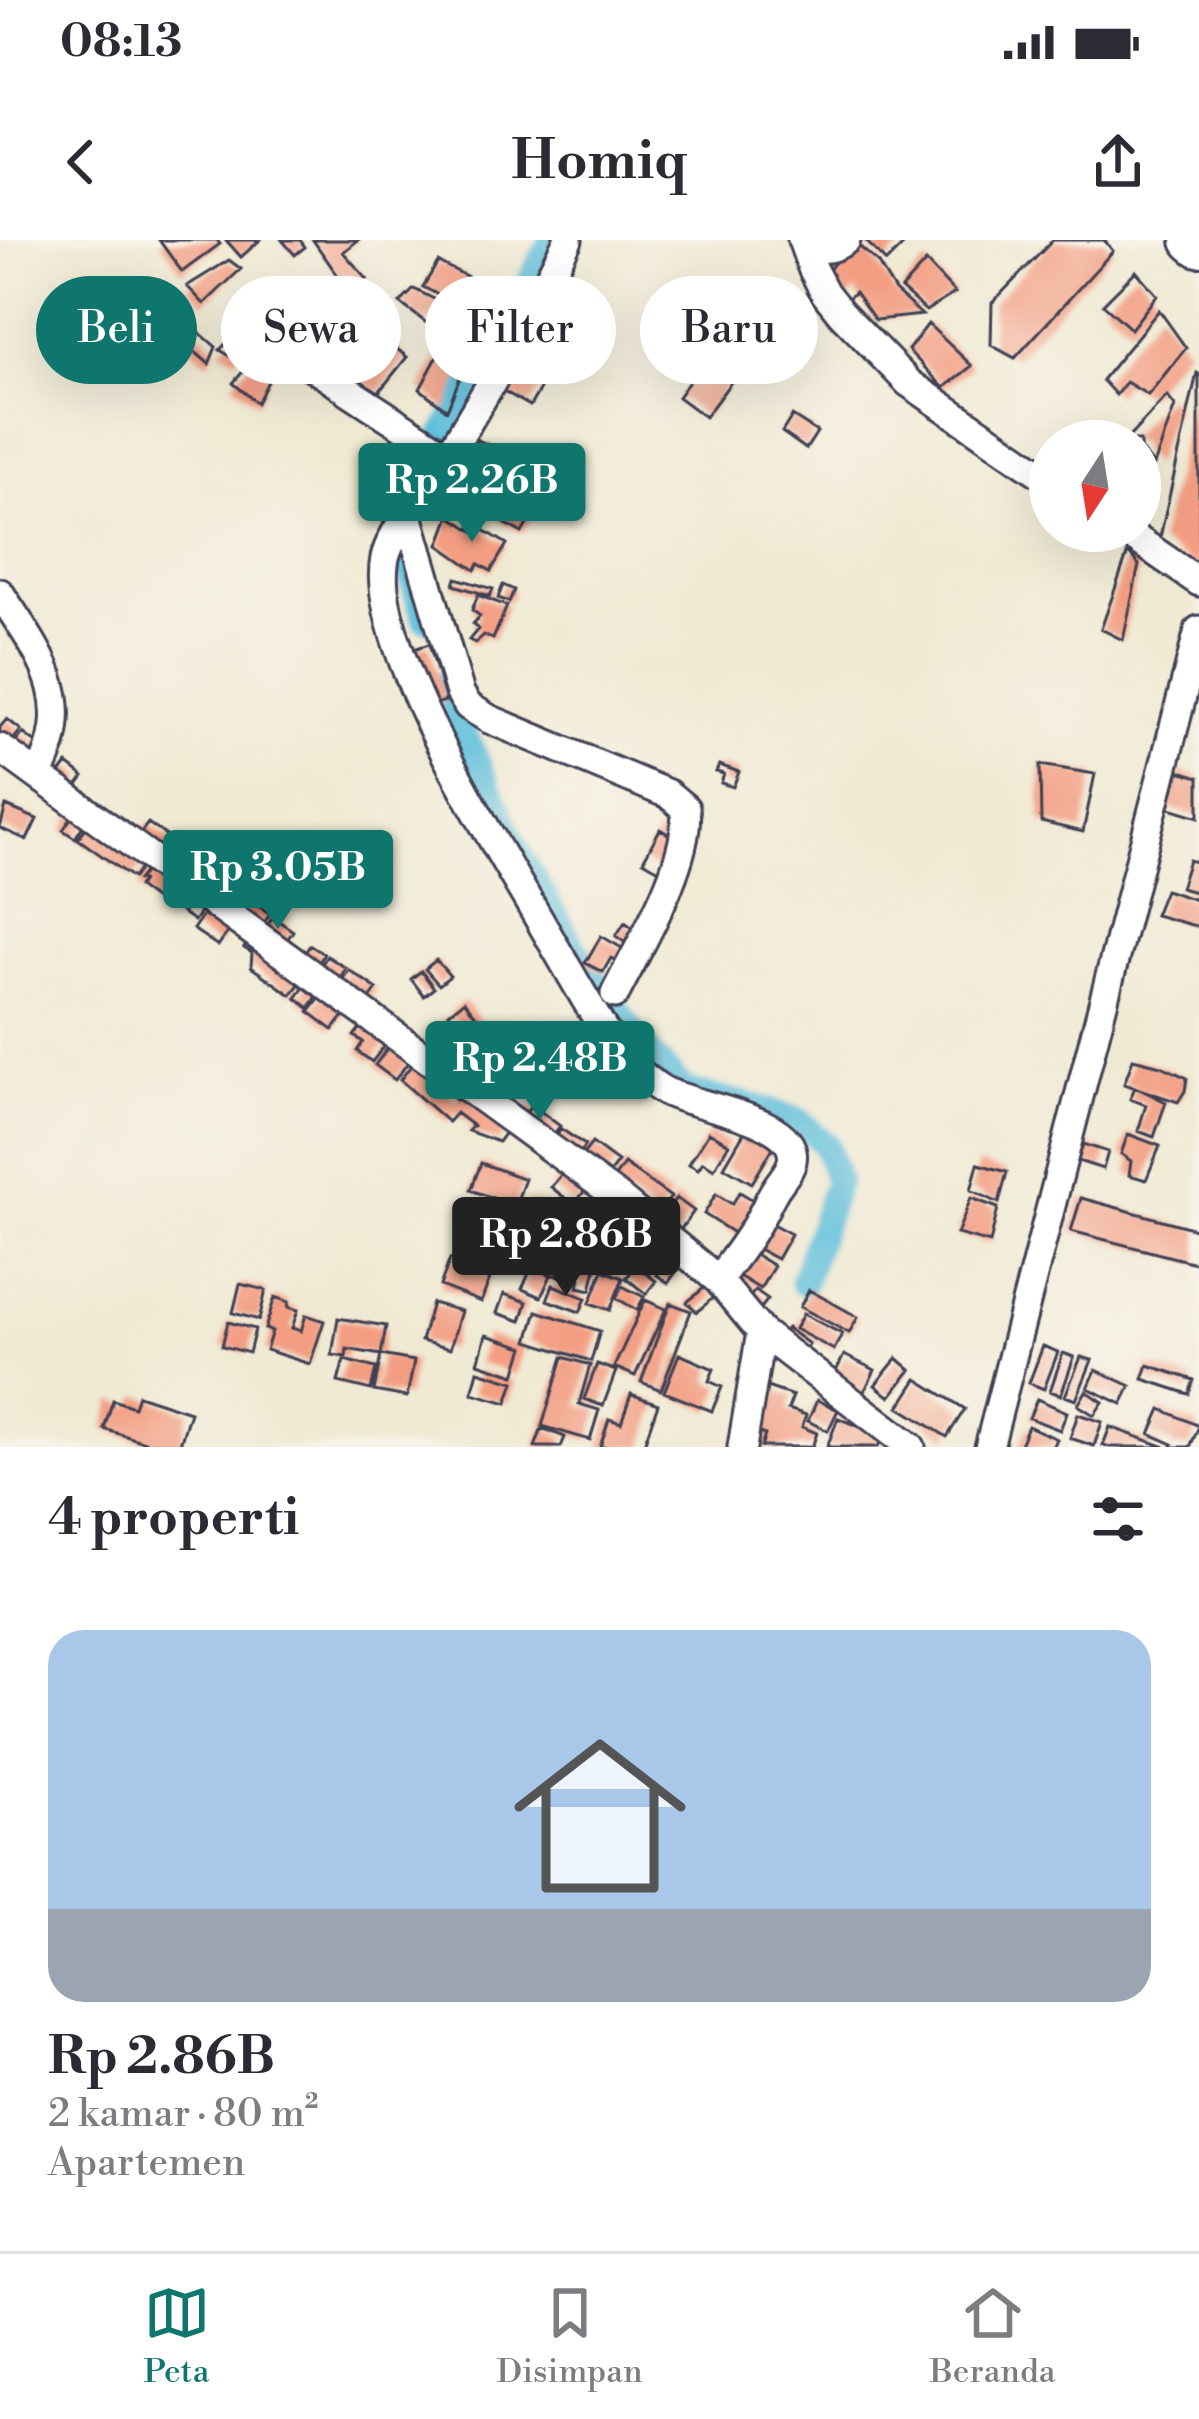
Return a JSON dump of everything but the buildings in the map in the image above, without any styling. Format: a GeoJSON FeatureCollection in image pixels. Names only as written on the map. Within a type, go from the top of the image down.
{"type":"FeatureCollection","features":[{"type":"Feature","properties":{"kind":"street"},"geometry":{"type":"LineString","coordinates":[[804,240],[826,249],[846,240]]}},
{"type":"Feature","properties":{"kind":"street"},"geometry":{"type":"LineString","coordinates":[[804,240],[825,292],[909,383],[1029,466]]}},
{"type":"Feature","properties":{"kind":"street"},"geometry":{"type":"LineString","coordinates":[[563,241],[518,338],[439,451],[385,560],[383,577],[399,647],[416,693],[464,789],[608,1035],[627,1060],[663,1091],[769,1125],[789,1143],[792,1163],[718,1280]]}},
{"type":"Feature","properties":{"kind":"street"},"geometry":{"type":"LineString","coordinates":[[338,384],[439,451]]}},
{"type":"Feature","properties":{"kind":"street"},"geometry":{"type":"LineString","coordinates":[[403,523],[468,706],[668,794],[685,808],[685,831],[673,874],[615,994],[635,963],[608,1035]]}},
{"type":"Feature","properties":{"kind":"street"},"geometry":{"type":"LineString","coordinates":[[1155,552],[1199,582]]}},
{"type":"Feature","properties":{"kind":"street"},"geometry":{"type":"LineString","coordinates":[[0,593],[54,688],[54,737],[39,775]]}},
{"type":"Feature","properties":{"kind":"street"},"geometry":{"type":"LineString","coordinates":[[989,1447],[1199,630]]}},
{"type":"Feature","properties":{"kind":"street"},"geometry":{"type":"LineString","coordinates":[[0,748],[619,1198],[718,1280],[761,1332],[911,1447]]}},
{"type":"Feature","properties":{"kind":"street"},"geometry":{"type":"LineString","coordinates":[[742,1447],[761,1332]]}},
{"type":"Feature","properties":{"kind":"waterway"},"geometry":{"type":"LineString","coordinates":[[426,467],[553,240]]}},
{"type":"Feature","properties":{"kind":"waterway"},"geometry":{"type":"LineString","coordinates":[[401,516],[403,550],[425,618]]}},
{"type":"Feature","properties":{"kind":"waterway"},"geometry":{"type":"LineString","coordinates":[[447,683],[461,727],[517,851],[576,952],[643,1047],[685,1092],[799,1121],[826,1145],[837,1181],[803,1282]]}}]}
